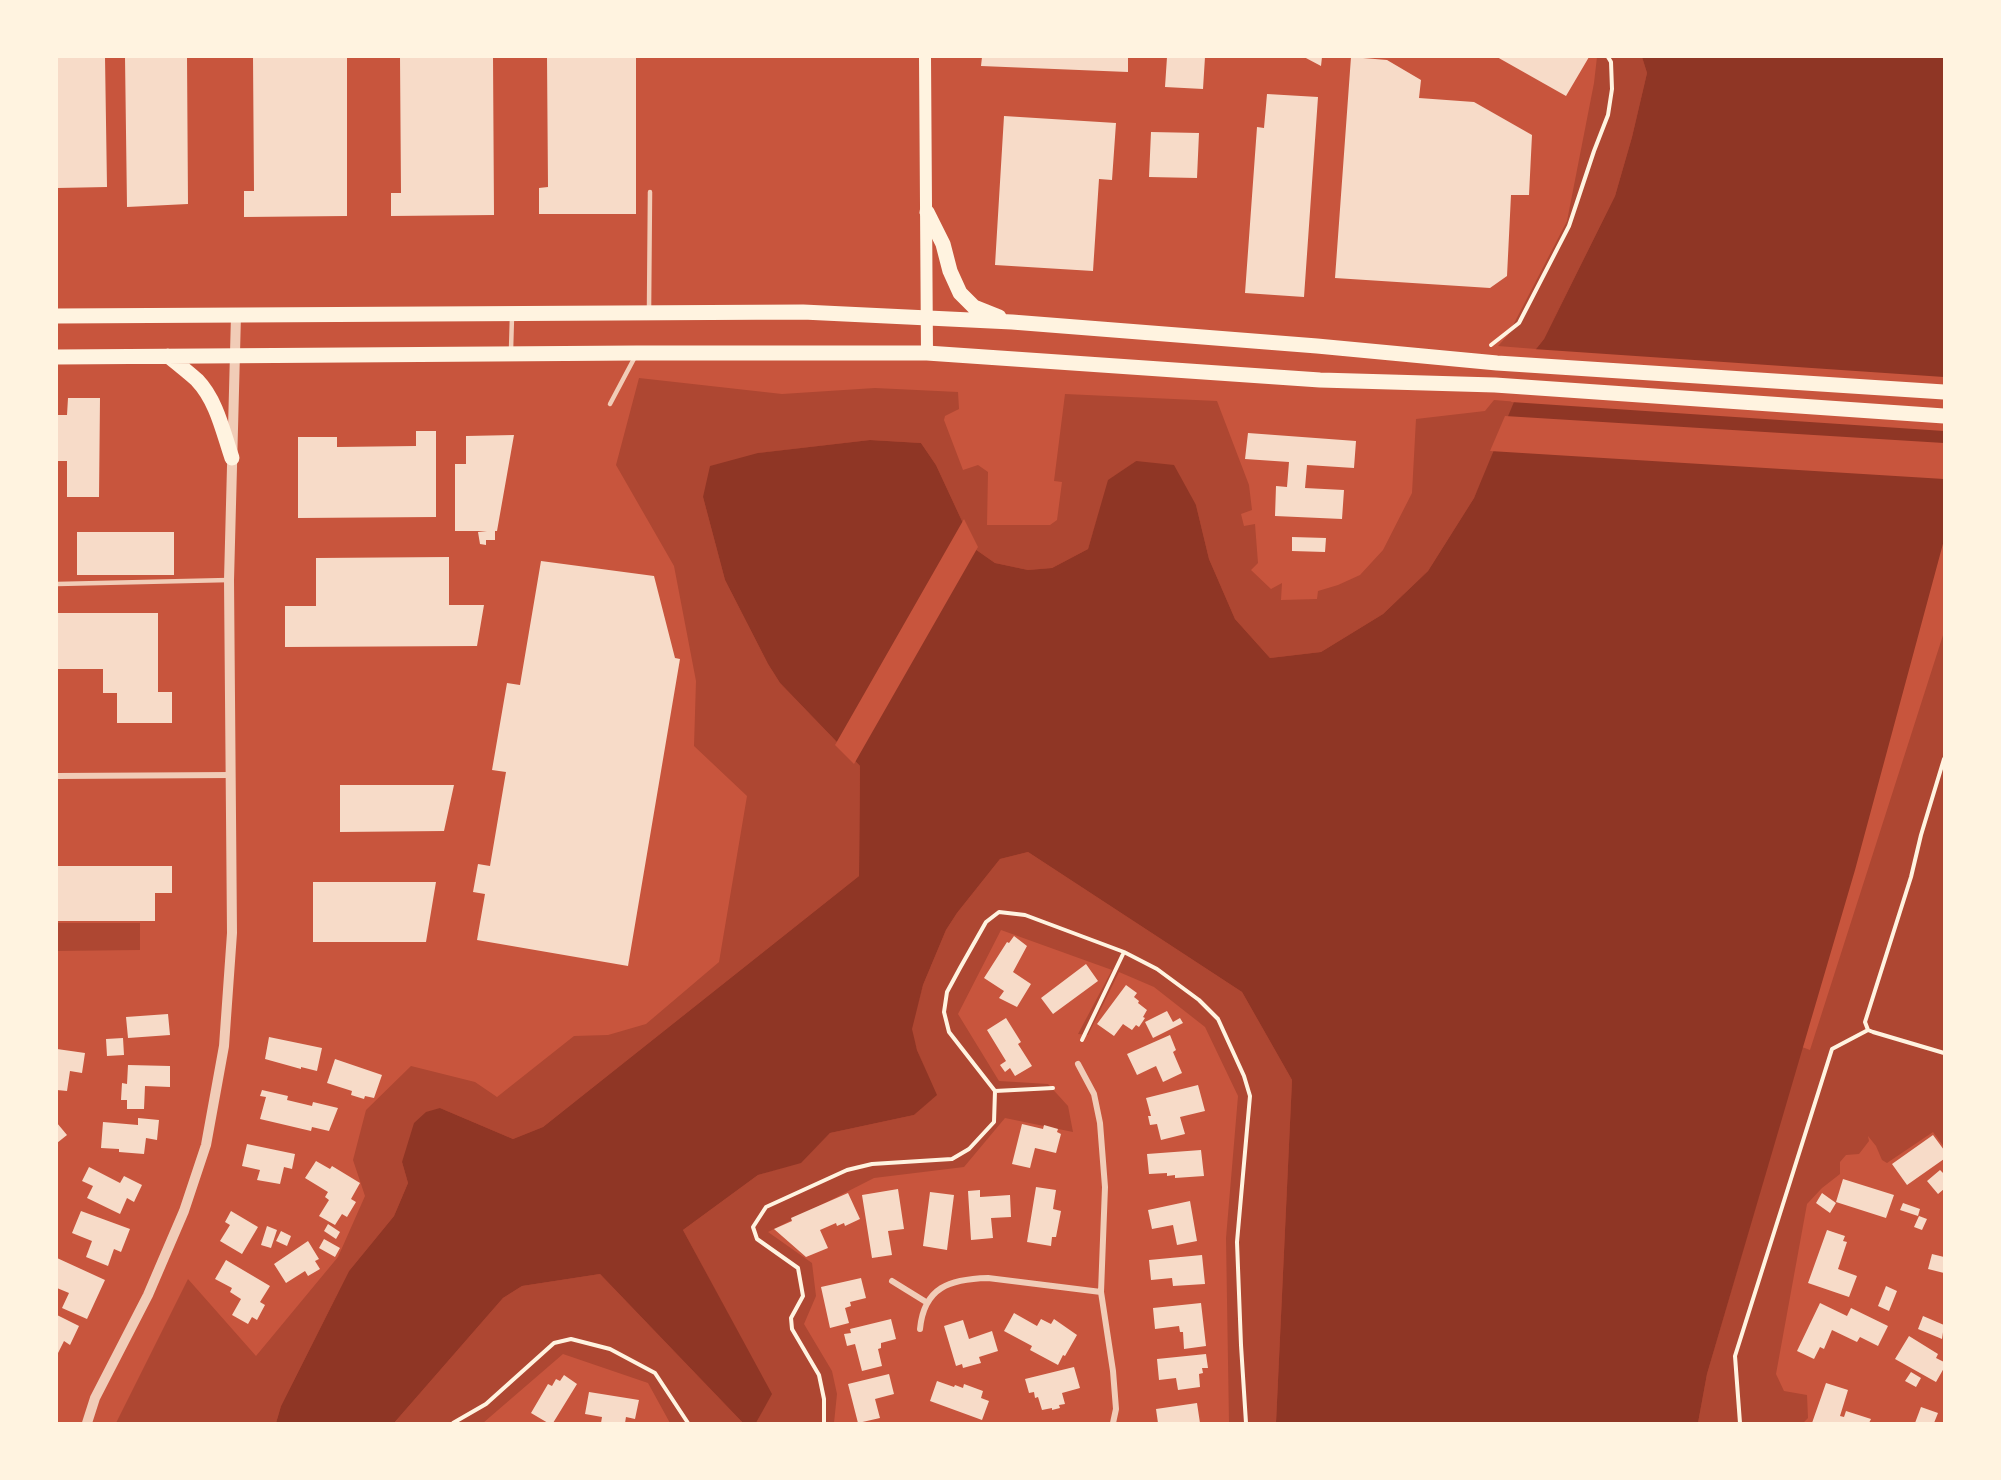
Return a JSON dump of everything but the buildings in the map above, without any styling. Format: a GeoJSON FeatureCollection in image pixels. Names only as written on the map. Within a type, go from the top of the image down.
{"type":"FeatureCollection","features":[{"type":"Feature","properties":{"kind":"main road"},"geometry":{"type":"LineString","coordinates":[[925,57],[927,353]]}},
{"type":"Feature","properties":{"kind":"main road"},"geometry":{"type":"LineString","coordinates":[[927,212],[943,244],[950,271],[960,293],[974,307],[1012,322]]}},
{"type":"Feature","properties":{"kind":"main road"},"geometry":{"type":"LineString","coordinates":[[57,316],[803,312],[927,316],[1328,347],[1497,363],[1944,392]]}},
{"type":"Feature","properties":{"kind":"main road"},"geometry":{"type":"LineString","coordinates":[[57,357],[927,353],[1320,380],[1495,385],[1944,416]]}},
{"type":"Feature","properties":{"kind":"main road"},"geometry":{"type":"LineString","coordinates":[[168,356],[197,380],[204,389],[215,408],[232,458]]}},
{"type":"Feature","properties":{"kind":"street"},"geometry":{"type":"LineString","coordinates":[[87,1423],[95,1398],[148,1295],[184,1211],[206,1145],[224,1046],[232,933],[229,580],[236,315]]}},
{"type":"Feature","properties":{"kind":"street"},"geometry":{"type":"LineString","coordinates":[[57,776],[231,775]]}},
{"type":"Feature","properties":{"kind":"street"},"geometry":{"type":"LineString","coordinates":[[1078,1064],[1094,1094],[1100,1123],[1105,1187],[1101,1292],[1113,1371],[1116,1409],[1113,1423]]}},
{"type":"Feature","properties":{"kind":"street"},"geometry":{"type":"LineString","coordinates":[[921,1329],[926,1302],[942,1287],[971,1279],[988,1278],[1101,1292]]}},
{"type":"Feature","properties":{"kind":"street"},"geometry":{"type":"LineString","coordinates":[[892,1281],[926,1302]]}},
{"type":"Feature","properties":{"kind":"lane"},"geometry":{"type":"LineString","coordinates":[[649,313],[650,192]]}},
{"type":"Feature","properties":{"kind":"lane"},"geometry":{"type":"LineString","coordinates":[[512,314],[512,354]]}},
{"type":"Feature","properties":{"kind":"lane"},"geometry":{"type":"LineString","coordinates":[[610,404],[638,353]]}},
{"type":"Feature","properties":{"kind":"lane"},"geometry":{"type":"LineString","coordinates":[[57,584],[229,580]]}},
{"type":"Feature","properties":{"kind":"path"},"geometry":{"type":"LineString","coordinates":[[1488,348],[1519,323],[1569,226],[1608,115],[1612,89],[1611,62],[1608,57]]}},
{"type":"Feature","properties":{"kind":"path"},"geometry":{"type":"LineString","coordinates":[[1868,1030],[1865,1022],[1911,877],[1944,759]]}},
{"type":"Feature","properties":{"kind":"path"},"geometry":{"type":"LineString","coordinates":[[824,1423],[824,1399],[819,1375],[792,1329],[791,1318],[802,1296],[798,1268],[756,1239],[753,1227],[766,1207],[847,1170],[872,1164],[952,1159],[969,1149],[994,1122],[995,1090],[949,1032],[944,1012],[947,992],[986,922],[999,912],[1024,915],[1124,952],[1157,969],[1199,1000],[1218,1019],[1244,1076],[1250,1096],[1237,1242],[1240,1346],[1246,1423]]}},
{"type":"Feature","properties":{"kind":"path"},"geometry":{"type":"LineString","coordinates":[[1082,1040],[1124,952]]}},
{"type":"Feature","properties":{"kind":"path"},"geometry":{"type":"LineString","coordinates":[[1740,1423],[1735,1356],[1832,1049],[1868,1030],[1944,1053]]}},
{"type":"Feature","properties":{"kind":"path"},"geometry":{"type":"LineString","coordinates":[[995,1090],[1053,1088]]}},
{"type":"Feature","properties":{"kind":"path"},"geometry":{"type":"LineString","coordinates":[[453,1423],[486,1404],[554,1343],[571,1339],[610,1349],[655,1372],[688,1423]]}},
{"type":"Feature","properties":{"kind":"shaded area"},"geometry":{"type":"Polygon","coordinates":[[[1597,57],[1642,57],[1647,73],[1615,196],[1544,339],[1536,349],[1498,346],[1508,335],[1567,221],[1597,57]]]}},
{"type":"Feature","properties":{"kind":"shaded area"},"geometry":{"type":"Polygon","coordinates":[[[1642,57],[1944,57],[1944,540],[1855,870],[1707,1374],[1698,1423],[1276,1423],[1292,1080],[1242,992],[1028,852],[1000,859],[957,913],[946,930],[923,985],[912,1029],[917,1050],[937,1095],[914,1115],[830,1133],[801,1163],[758,1175],[683,1230],[772,1394],[756,1423],[743,1423],[600,1274],[522,1286],[503,1298],[394,1423],[276,1423],[281,1406],[349,1271],[394,1216],[408,1183],[402,1162],[414,1123],[426,1112],[440,1108],[513,1139],[543,1127],[859,876],[860,766],[780,683],[725,580],[703,497],[710,466],[758,453],[870,440],[921,443],[936,465],[975,549],[995,563],[1028,570],[1052,568],[1088,549],[1108,480],[1136,461],[1174,465],[1196,505],[1209,559],[1235,619],[1270,658],[1321,652],[1383,614],[1428,571],[1474,498],[1536,349],[1544,339],[1615,196],[1647,73],[1642,57]]]}},
{"type":"Feature","properties":{"kind":"shaded area"},"geometry":{"type":"Polygon","coordinates":[[[639,378],[782,394],[875,388],[958,392],[959,409],[945,416],[944,420],[963,470],[978,465],[988,472],[987,525],[1050,525],[1057,520],[1062,482],[1054,481],[1065,394],[1217,401],[1249,485],[1252,510],[1241,514],[1244,526],[1255,524],[1258,563],[1251,570],[1271,589],[1282,583],[1281,600],[1317,599],[1318,591],[1360,575],[1383,550],[1412,493],[1416,419],[1485,411],[1494,400],[1518,402],[1474,498],[1428,571],[1383,614],[1321,652],[1270,658],[1235,619],[1209,559],[1196,505],[1136,461],[1109,480],[1088,549],[1052,568],[1028,570],[995,563],[975,549],[936,465],[921,443],[870,440],[759,453],[703,497],[725,580],[768,664],[780,683],[860,766],[859,876],[543,1127],[513,1139],[440,1108],[402,1162],[408,1183],[394,1216],[349,1271],[281,1406],[276,1423],[116,1423],[188,1279],[256,1356],[338,1257],[365,1196],[353,1160],[366,1110],[411,1066],[475,1082],[497,1097],[574,1036],[608,1035],[646,1024],[719,962],[747,796],[694,746],[696,681],[674,566],[616,465],[639,378]]]}},
{"type":"Feature","properties":{"kind":"shaded area"},"geometry":{"type":"Polygon","coordinates":[[[1944,632],[1944,1147],[1933,1132],[1887,1163],[1882,1160],[1876,1146],[1868,1136],[1869,1141],[1859,1154],[1846,1155],[1840,1162],[1840,1174],[1807,1204],[1776,1374],[1784,1391],[1807,1395],[1808,1418],[1803,1423],[1698,1423],[1707,1374],[1802,1047],[1810,1050],[1944,632]]]}},
{"type":"Feature","properties":{"kind":"shaded area"},"geometry":{"type":"Polygon","coordinates":[[[1028,852],[1242,992],[1292,1080],[1276,1423],[1229,1423],[1226,1238],[1238,1096],[1205,1027],[1154,987],[1119,972],[1088,1035],[1078,1034],[1112,970],[1001,930],[958,1014],[999,1081],[1048,1084],[1068,1106],[1073,1132],[1005,1118],[964,1167],[874,1178],[768,1232],[812,1263],[816,1296],[804,1324],[832,1371],[837,1394],[834,1423],[756,1423],[771,1394],[683,1230],[758,1175],[801,1162],[830,1133],[914,1115],[936,1095],[917,1050],[911,1029],[923,985],[946,930],[957,913],[1000,859],[1028,852]]]}},
{"type":"Feature","properties":{"kind":"shaded area"},"geometry":{"type":"Polygon","coordinates":[[[57,923],[140,923],[140,950],[57,951],[57,923]]]}},
{"type":"Feature","properties":{"kind":"shaded area"},"geometry":{"type":"Polygon","coordinates":[[[600,1274],[743,1423],[670,1423],[648,1383],[563,1354],[483,1423],[394,1423],[503,1298],[522,1286],[600,1274]]]}},
{"type":"Feature","properties":{"kind":"pier"},"geometry":{"type":"Polygon","coordinates":[[[1533,349],[1944,377],[1944,431],[1511,402],[1533,349]]]}},
{"type":"Feature","properties":{"kind":"pier"},"geometry":{"type":"Polygon","coordinates":[[[1505,416],[1944,443],[1944,479],[1490,451],[1505,416]]]}},
{"type":"Feature","properties":{"kind":"pier"},"geometry":{"type":"Polygon","coordinates":[[[964,519],[978,547],[854,764],[835,745],[964,519]]]}}]}
